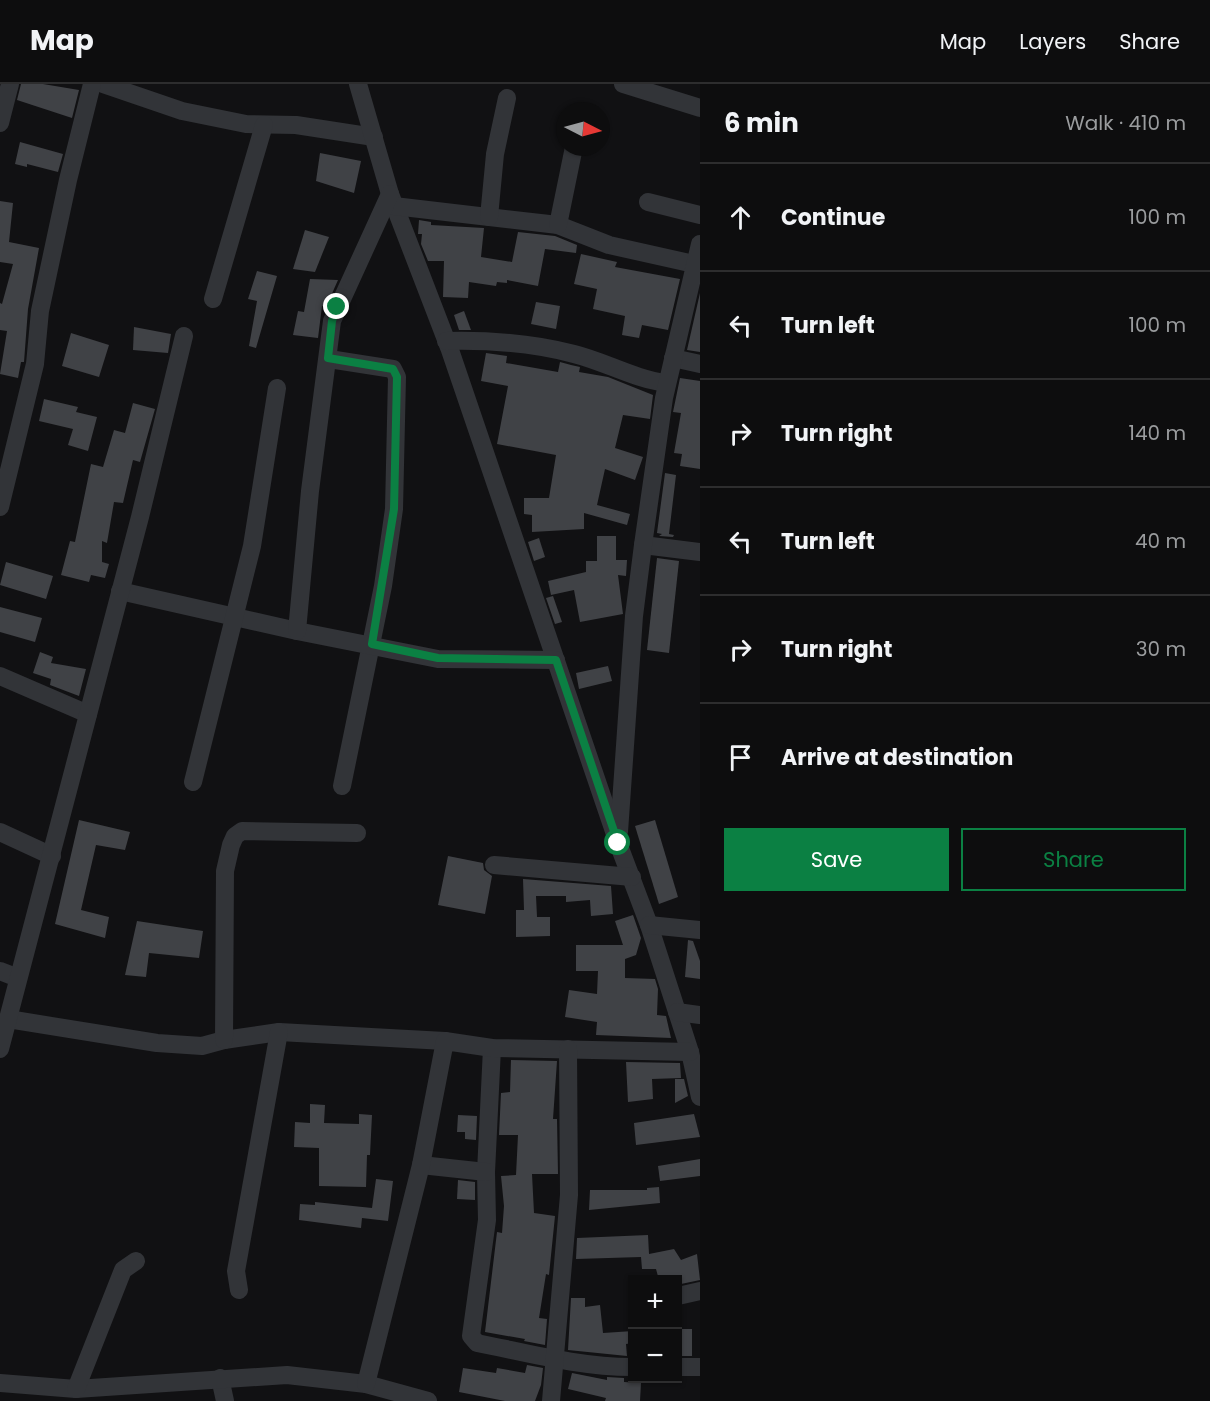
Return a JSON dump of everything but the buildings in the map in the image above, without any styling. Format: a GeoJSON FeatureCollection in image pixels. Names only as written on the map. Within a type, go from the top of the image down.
{"type":"FeatureCollection","features":[{"type":"Feature","properties":{"kind":"street"},"geometry":{"type":"LineString","coordinates":[[0,123],[10,84]]}},
{"type":"Feature","properties":{"kind":"street"},"geometry":{"type":"LineString","coordinates":[[0,507],[35,364],[40,311],[68,180],[92,84]]}},
{"type":"Feature","properties":{"kind":"street"},"geometry":{"type":"LineString","coordinates":[[102,84],[182,111],[246,124],[296,125],[374,136]]}},
{"type":"Feature","properties":{"kind":"street"},"geometry":{"type":"LineString","coordinates":[[358,84],[392,200],[446,341],[618,843],[649,925],[690,1052],[699,1088]]}},
{"type":"Feature","properties":{"kind":"street"},"geometry":{"type":"LineString","coordinates":[[623,84],[700,108]]}},
{"type":"Feature","properties":{"kind":"street"},"geometry":{"type":"LineString","coordinates":[[489,218],[495,154],[507,98]]}},
{"type":"Feature","properties":{"kind":"street"},"geometry":{"type":"LineString","coordinates":[[213,299],[264,125]]}},
{"type":"Feature","properties":{"kind":"street"},"geometry":{"type":"LineString","coordinates":[[558,225],[572,156]]}},
{"type":"Feature","properties":{"kind":"street"},"geometry":{"type":"LineString","coordinates":[[392,200],[489,218],[558,225],[609,245],[695,271]]}},
{"type":"Feature","properties":{"kind":"street"},"geometry":{"type":"LineString","coordinates":[[297,631],[310,491],[332,321],[392,200]]}},
{"type":"Feature","properties":{"kind":"street"},"geometry":{"type":"LineString","coordinates":[[648,202],[700,215]]}},
{"type":"Feature","properties":{"kind":"street"},"geometry":{"type":"LineString","coordinates":[[618,843],[634,616],[643,545],[666,383],[700,244]]}},
{"type":"Feature","properties":{"kind":"street"},"geometry":{"type":"LineString","coordinates":[[0,1049],[52,856],[184,336]]}},
{"type":"Feature","properties":{"kind":"street"},"geometry":{"type":"LineString","coordinates":[[446,341],[484,340],[574,354],[648,380],[666,383]]}},
{"type":"Feature","properties":{"kind":"street"},"geometry":{"type":"LineString","coordinates":[[328,358],[393,369],[397,377],[394,509],[372,644],[342,786]]}},
{"type":"Feature","properties":{"kind":"street"},"geometry":{"type":"LineString","coordinates":[[673,358],[700,364]]}},
{"type":"Feature","properties":{"kind":"street"},"geometry":{"type":"LineString","coordinates":[[193,782],[254,534],[277,388]]}},
{"type":"Feature","properties":{"kind":"street"},"geometry":{"type":"LineString","coordinates":[[643,545],[700,552]]}},
{"type":"Feature","properties":{"kind":"street"},"geometry":{"type":"LineString","coordinates":[[120,591],[235,618],[438,658],[556,660]]}},
{"type":"Feature","properties":{"kind":"street"},"geometry":{"type":"LineString","coordinates":[[0,676],[88,714]]}},
{"type":"Feature","properties":{"kind":"street"},"geometry":{"type":"LineString","coordinates":[[224,1040],[225,871],[235,837],[242,831],[357,833]]}},
{"type":"Feature","properties":{"kind":"street"},"geometry":{"type":"LineString","coordinates":[[0,832],[52,856]]}},
{"type":"Feature","properties":{"kind":"street"},"geometry":{"type":"LineString","coordinates":[[495,865],[632,877]]}},
{"type":"Feature","properties":{"kind":"street"},"geometry":{"type":"LineString","coordinates":[[649,925],[700,930]]}},
{"type":"Feature","properties":{"kind":"street"},"geometry":{"type":"LineString","coordinates":[[0,971],[18,978]]}},
{"type":"Feature","properties":{"kind":"street"},"geometry":{"type":"LineString","coordinates":[[677,1012],[700,1015]]}},
{"type":"Feature","properties":{"kind":"street"},"geometry":{"type":"LineString","coordinates":[[8,1019],[157,1043],[202,1047],[224,1040],[279,1032],[445,1041],[492,1048],[690,1052]]}},
{"type":"Feature","properties":{"kind":"street"},"geometry":{"type":"LineString","coordinates":[[239,1290],[236,1271],[279,1032]]}},
{"type":"Feature","properties":{"kind":"street"},"geometry":{"type":"LineString","coordinates":[[366,1384],[421,1165],[445,1041]]}},
{"type":"Feature","properties":{"kind":"street"},"geometry":{"type":"LineString","coordinates":[[492,1048],[486,1172],[488,1220],[471,1336],[477,1343],[604,1367],[628,1367]]}},
{"type":"Feature","properties":{"kind":"street"},"geometry":{"type":"LineString","coordinates":[[551,1401],[569,1195],[568,1049]]}},
{"type":"Feature","properties":{"kind":"street"},"geometry":{"type":"LineString","coordinates":[[421,1165],[486,1172]]}},
{"type":"Feature","properties":{"kind":"street"},"geometry":{"type":"LineString","coordinates":[[76,1389],[123,1270],[136,1261]]}},
{"type":"Feature","properties":{"kind":"street"},"geometry":{"type":"LineString","coordinates":[[682,1295],[700,1291]]}},
{"type":"Feature","properties":{"kind":"street"},"geometry":{"type":"LineString","coordinates":[[682,1367],[700,1367]]}},
{"type":"Feature","properties":{"kind":"street"},"geometry":{"type":"LineString","coordinates":[[0,1383],[76,1389],[287,1375],[366,1384],[428,1401]]}},
{"type":"Feature","properties":{"kind":"street"},"geometry":{"type":"LineString","coordinates":[[220,1378],[225,1401]]}},
{"type":"Feature","properties":{"kind":"route"},"geometry":{"type":"LineString","coordinates":[[337,307],[332,321],[328,358],[393,369],[397,377],[394,509],[372,644],[438,658],[556,660],[618,843]]}}]}
